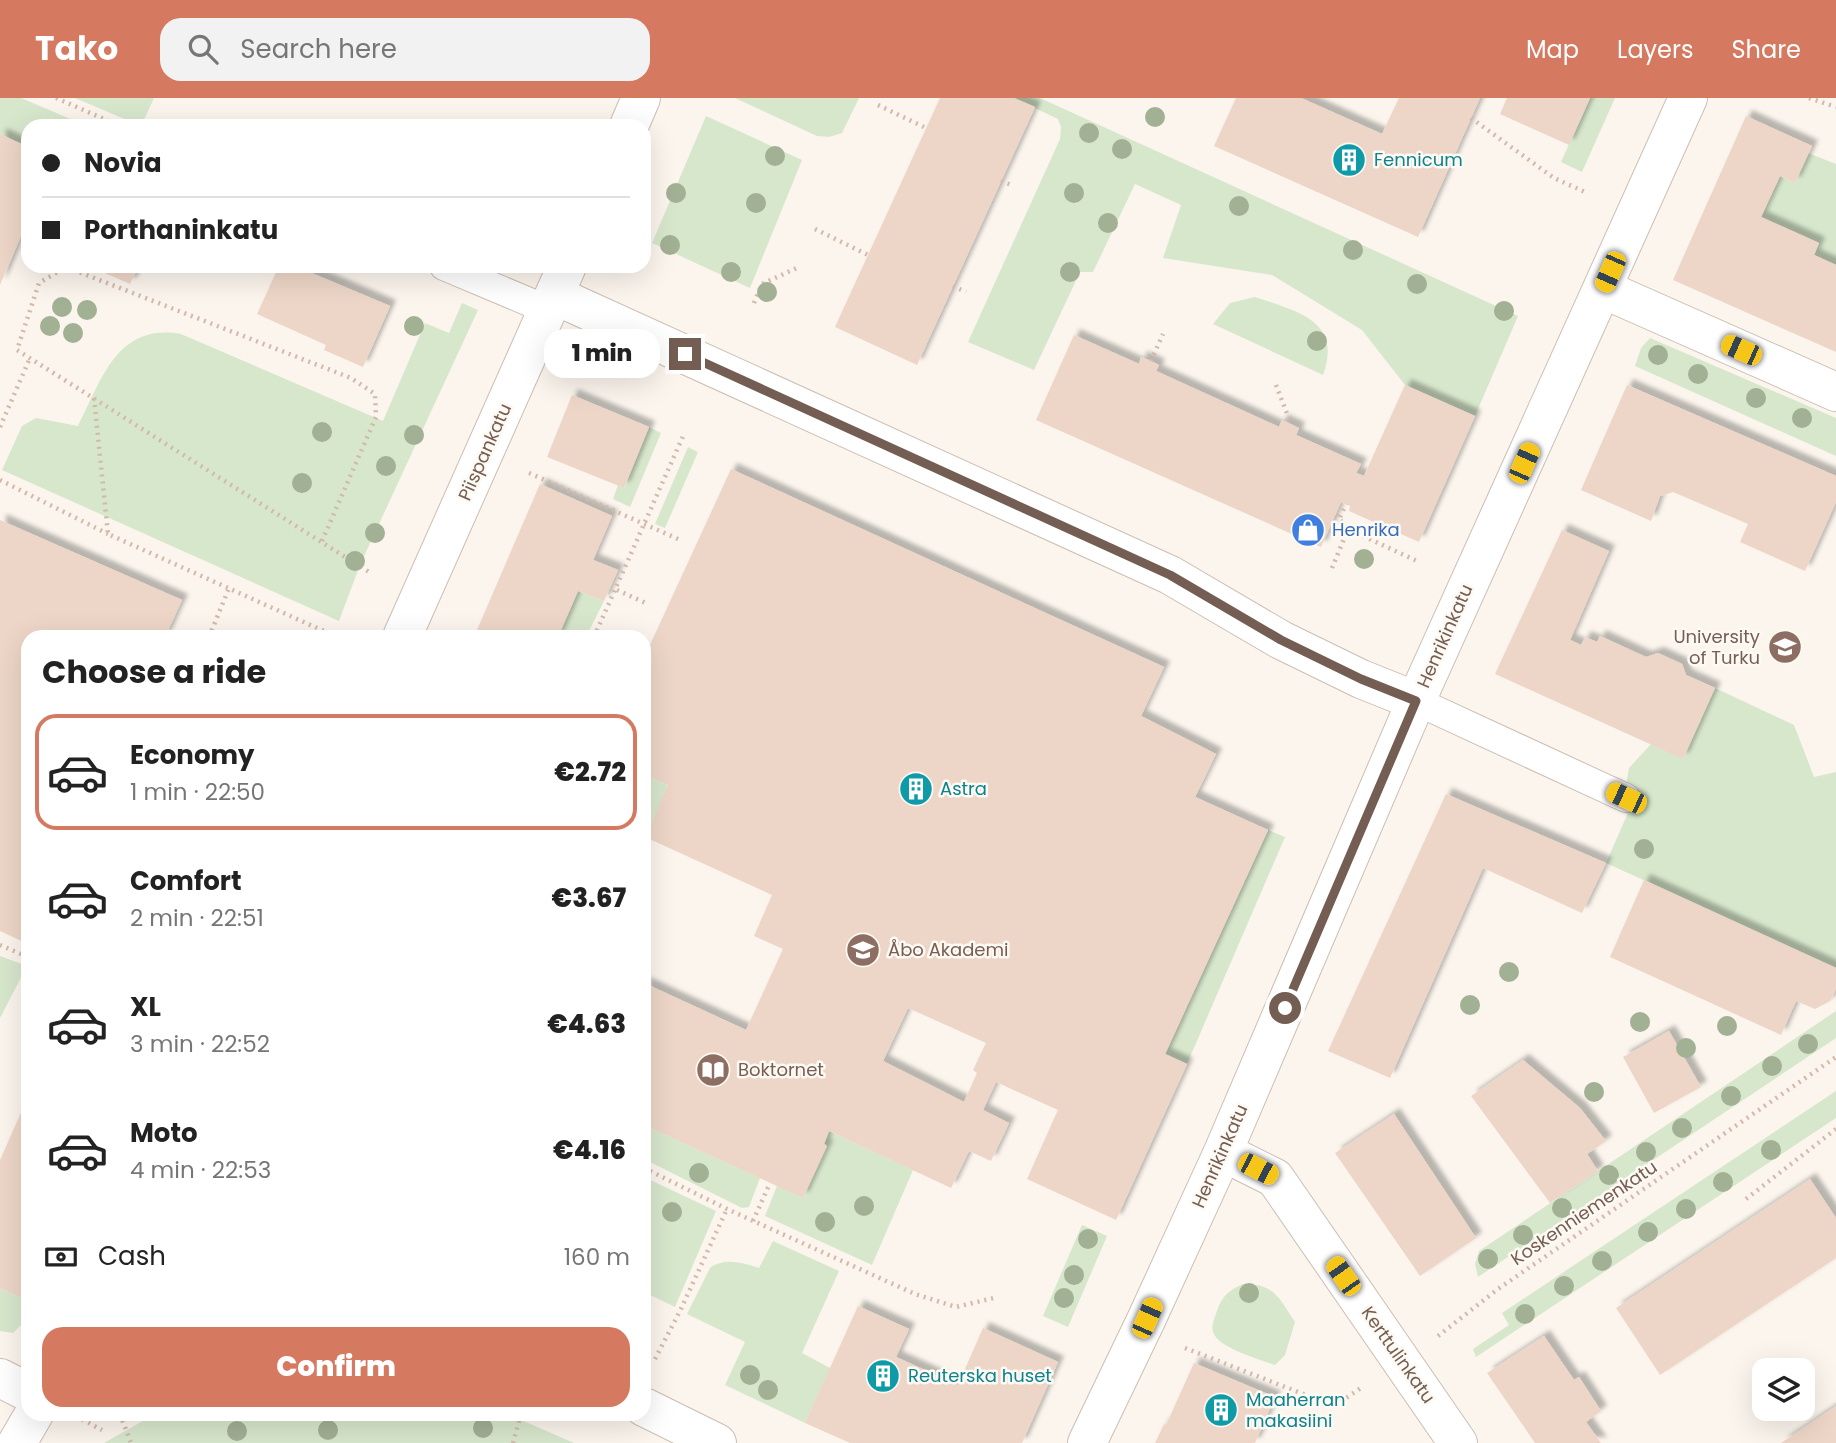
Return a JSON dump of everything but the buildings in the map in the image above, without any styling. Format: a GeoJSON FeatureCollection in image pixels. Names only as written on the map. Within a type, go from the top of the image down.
{"type":"FeatureCollection","features":[{"type":"Feature","properties":{"kind":"street"},"geometry":{"type":"LineString","coordinates":[[632,119],[641,98]]}},
{"type":"Feature","properties":{"kind":"street","name":"Henrikinkatu"},"geometry":{"type":"LineString","coordinates":[[1087,1443],[1223,1152],[1416,701],[1688,98]]}},
{"type":"Feature","properties":{"kind":"street"},"geometry":{"type":"LineString","coordinates":[[1603,289],[1836,392]]}},
{"type":"Feature","properties":{"kind":"street"},"geometry":{"type":"LineString","coordinates":[[557,290],[1170,575],[1281,640],[1361,679],[1416,701]]}},
{"type":"Feature","properties":{"kind":"street","name":"Piispankatu"},"geometry":{"type":"LineString","coordinates":[[405,630],[557,290]]}},
{"type":"Feature","properties":{"kind":"street","name":"Kerttulinkatu"},"geometry":{"type":"LineString","coordinates":[[1223,1152],[1275,1178],[1458,1443]]}},
{"type":"Feature","properties":{"kind":"street"},"geometry":{"type":"LineString","coordinates":[[0,1378],[21,1388]]}},
{"type":"Feature","properties":{"kind":"street"},"geometry":{"type":"LineString","coordinates":[[651,1410],[716,1443]]}},
{"type":"Feature","properties":{"kind":"street"},"geometry":{"type":"LineString","coordinates":[[17,1443],[30,1421]]}},
{"type":"Feature","properties":{"kind":"lane"},"geometry":{"type":"LineString","coordinates":[[476,273],[557,290]]}},
{"type":"Feature","properties":{"kind":"lane"},"geometry":{"type":"LineString","coordinates":[[1416,701],[1626,798]]}},
{"type":"Feature","properties":{"kind":"path"},"geometry":{"type":"LineString","coordinates":[[56,98],[104,119]]}},
{"type":"Feature","properties":{"kind":"path"},"geometry":{"type":"LineString","coordinates":[[1809,98],[1836,107]]}},
{"type":"Feature","properties":{"kind":"path"},"geometry":{"type":"LineString","coordinates":[[878,105],[926,128]]}},
{"type":"Feature","properties":{"kind":"path"},"geometry":{"type":"LineString","coordinates":[[1471,118],[1554,178],[1585,192]]}},
{"type":"Feature","properties":{"kind":"path"},"geometry":{"type":"LineString","coordinates":[[1002,180],[1014,186]]}},
{"type":"Feature","properties":{"kind":"path"},"geometry":{"type":"LineString","coordinates":[[815,229],[868,255]]}},
{"type":"Feature","properties":{"kind":"path"},"geometry":{"type":"LineString","coordinates":[[754,303],[762,284],[799,267]]}},
{"type":"Feature","properties":{"kind":"path"},"geometry":{"type":"LineString","coordinates":[[56,273],[39,283],[17,350],[369,572]]}},
{"type":"Feature","properties":{"kind":"path"},"geometry":{"type":"LineString","coordinates":[[81,273],[351,378],[375,394],[376,417],[322,541]]}},
{"type":"Feature","properties":{"kind":"path"},"geometry":{"type":"LineString","coordinates":[[953,286],[966,292]]}},
{"type":"Feature","properties":{"kind":"path"},"geometry":{"type":"LineString","coordinates":[[1151,361],[1163,334]]}},
{"type":"Feature","properties":{"kind":"path"},"geometry":{"type":"LineString","coordinates":[[0,427],[30,358]]}},
{"type":"Feature","properties":{"kind":"path"},"geometry":{"type":"LineString","coordinates":[[1276,385],[1291,424]]}},
{"type":"Feature","properties":{"kind":"path"},"geometry":{"type":"LineString","coordinates":[[94,398],[108,534]]}},
{"type":"Feature","properties":{"kind":"path"},"geometry":{"type":"LineString","coordinates":[[597,630],[684,434]]}},
{"type":"Feature","properties":{"kind":"path"},"geometry":{"type":"LineString","coordinates":[[529,473],[678,538]]}},
{"type":"Feature","properties":{"kind":"path"},"geometry":{"type":"LineString","coordinates":[[0,480],[108,534],[322,630]]}},
{"type":"Feature","properties":{"kind":"path"},"geometry":{"type":"LineString","coordinates":[[1346,505],[1338,516],[1348,529],[1417,561]]}},
{"type":"Feature","properties":{"kind":"path"},"geometry":{"type":"LineString","coordinates":[[1332,568],[1348,529]]}},
{"type":"Feature","properties":{"kind":"path"},"geometry":{"type":"LineString","coordinates":[[212,630],[229,588]]}},
{"type":"Feature","properties":{"kind":"path"},"geometry":{"type":"LineString","coordinates":[[617,590],[648,604]]}},
{"type":"Feature","properties":{"kind":"path"},"geometry":{"type":"LineString","coordinates":[[0,945],[21,954]]}},
{"type":"Feature","properties":{"kind":"path","name":"Koskenniemenkatu"},"geometry":{"type":"LineString","coordinates":[[1444,1331],[1498,1289],[1836,1058]]}},
{"type":"Feature","properties":{"kind":"path"},"geometry":{"type":"LineString","coordinates":[[1746,1199],[1836,1129]]}},
{"type":"Feature","properties":{"kind":"path"},"geometry":{"type":"LineString","coordinates":[[651,1171],[915,1294],[956,1307],[998,1297]]}},
{"type":"Feature","properties":{"kind":"path"},"geometry":{"type":"LineString","coordinates":[[753,1221],[771,1183]]}},
{"type":"Feature","properties":{"kind":"path"},"geometry":{"type":"LineString","coordinates":[[655,1359],[727,1209]]}},
{"type":"Feature","properties":{"kind":"path"},"geometry":{"type":"LineString","coordinates":[[1185,1348],[1334,1406],[1365,1385]]}},
{"type":"Feature","properties":{"kind":"path"},"geometry":{"type":"LineString","coordinates":[[85,1421],[102,1430]]}},
{"type":"Feature","properties":{"kind":"path"},"geometry":{"type":"LineString","coordinates":[[123,1421],[131,1443]]}},
{"type":"Feature","properties":{"kind":"path"},"geometry":{"type":"LineString","coordinates":[[513,1443],[518,1421]]}},
{"type":"Feature","properties":{"kind":"green space"},"geometry":{"type":"Polygon","coordinates":[[[0,98],[21,98],[70,119],[21,119],[21,144],[0,134],[0,98]]]}},
{"type":"Feature","properties":{"kind":"green space"},"geometry":{"type":"Polygon","coordinates":[[[75,98],[154,98],[144,119],[124,119],[75,98]]]}},
{"type":"Feature","properties":{"kind":"green space"},"geometry":{"type":"Polygon","coordinates":[[[735,98],[859,98],[842,133],[829,137],[817,136],[735,98]]]}},
{"type":"Feature","properties":{"kind":"green space"},"geometry":{"type":"Polygon","coordinates":[[[1014,98],[1040,98],[1518,316],[1475,416],[1405,385],[1362,330],[1272,275],[1163,258],[1181,205],[1135,184],[1093,272],[1080,272],[1034,370],[968,342],[1060,139],[1061,127],[1058,119],[1014,98]]]}},
{"type":"Feature","properties":{"kind":"green space"},"geometry":{"type":"Polygon","coordinates":[[[1590,98],[1615,98],[1582,172],[1561,162],[1590,98]]]}},
{"type":"Feature","properties":{"kind":"green space"},"geometry":{"type":"Polygon","coordinates":[[[706,116],[802,160],[750,288],[652,243],[706,116]]]}},
{"type":"Feature","properties":{"kind":"green space"},"geometry":{"type":"Polygon","coordinates":[[[1808,153],[1836,164],[1836,265],[1814,255],[1819,243],[1761,217],[1780,176],[1795,183],[1808,153]]]}},
{"type":"Feature","properties":{"kind":"green space"},"geometry":{"type":"Polygon","coordinates":[[[1255,297],[1300,313],[1321,330],[1327,342],[1328,356],[1323,375],[1213,324],[1230,303],[1255,297]]]}},
{"type":"Feature","properties":{"kind":"green space"},"geometry":{"type":"Polygon","coordinates":[[[462,303],[478,310],[360,565],[339,621],[2,470],[22,426],[36,418],[78,426],[114,358],[141,337],[159,333],[181,334],[383,421],[425,323],[449,333],[462,303]]]}},
{"type":"Feature","properties":{"kind":"green space"},"geometry":{"type":"Polygon","coordinates":[[[1650,338],[1836,418],[1836,456],[1635,366],[1641,348],[1650,338]]]}},
{"type":"Feature","properties":{"kind":"green space"},"geometry":{"type":"Polygon","coordinates":[[[649,427],[661,433],[630,507],[613,499],[618,485],[624,488],[649,427]]]}},
{"type":"Feature","properties":{"kind":"green space"},"geometry":{"type":"Polygon","coordinates":[[[688,447],[698,452],[665,528],[655,524],[688,447]]]}},
{"type":"Feature","properties":{"kind":"green space"},"geometry":{"type":"Polygon","coordinates":[[[578,591],[604,601],[590,630],[561,630],[578,591]]]}},
{"type":"Feature","properties":{"kind":"green space"},"geometry":{"type":"Polygon","coordinates":[[[1715,688],[1794,725],[1814,777],[1836,772],[1836,968],[1606,863],[1634,799],[1626,785],[1629,768],[1651,744],[1683,758],[1715,688]]]}},
{"type":"Feature","properties":{"kind":"green space"},"geometry":{"type":"Polygon","coordinates":[[[651,778],[668,785],[651,823],[651,778]]]}},
{"type":"Feature","properties":{"kind":"green space"},"geometry":{"type":"Polygon","coordinates":[[[1268,830],[1285,837],[1187,1064],[1165,1054],[1268,830]]]}},
{"type":"Feature","properties":{"kind":"green space"},"geometry":{"type":"Polygon","coordinates":[[[0,956],[21,964],[21,978],[0,1018],[0,956]]]}},
{"type":"Feature","properties":{"kind":"green space"},"geometry":{"type":"Polygon","coordinates":[[[1836,1011],[1836,1038],[1478,1277],[1475,1264],[1479,1251],[1836,1011]]]}},
{"type":"Feature","properties":{"kind":"green space"},"geometry":{"type":"Polygon","coordinates":[[[1836,1091],[1836,1118],[1476,1357],[1473,1349],[1509,1325],[1502,1313],[1836,1091]]]}},
{"type":"Feature","properties":{"kind":"green space"},"geometry":{"type":"Polygon","coordinates":[[[651,1128],[760,1178],[749,1207],[742,1208],[651,1162],[651,1128]]]}},
{"type":"Feature","properties":{"kind":"green space"},"geometry":{"type":"Polygon","coordinates":[[[829,1131],[913,1170],[872,1265],[765,1216],[777,1186],[803,1197],[829,1131]]]}},
{"type":"Feature","properties":{"kind":"green space"},"geometry":{"type":"Polygon","coordinates":[[[651,1180],[716,1211],[675,1307],[651,1295],[651,1180]]]}},
{"type":"Feature","properties":{"kind":"green space"},"geometry":{"type":"Polygon","coordinates":[[[1082,1225],[1107,1236],[1068,1327],[1043,1316],[1082,1225]]]}},
{"type":"Feature","properties":{"kind":"green space"},"geometry":{"type":"Polygon","coordinates":[[[773,1241],[839,1271],[802,1353],[830,1368],[805,1423],[725,1385],[745,1342],[687,1314],[710,1268],[728,1262],[759,1268],[773,1241]]]}},
{"type":"Feature","properties":{"kind":"green space"},"geometry":{"type":"Polygon","coordinates":[[[1243,1284],[1269,1289],[1280,1299],[1295,1322],[1285,1355],[1275,1365],[1231,1348],[1216,1338],[1213,1332],[1212,1327],[1221,1301],[1230,1291],[1243,1284]]]}},
{"type":"Feature","properties":{"kind":"green space"},"geometry":{"type":"Polygon","coordinates":[[[0,1288],[21,1298],[21,1325],[13,1333],[0,1331],[0,1288]]]}},
{"type":"Feature","properties":{"kind":"green space"},"geometry":{"type":"Polygon","coordinates":[[[143,1421],[524,1421],[574,1443],[104,1443],[143,1421]]]}},
{"type":"Feature","properties":{"kind":"place","name":"Fennicum"},"geometry":{"type":"Point","coordinates":[1349,160]}},
{"type":"Feature","properties":{"kind":"place","name":"Henrika"},"geometry":{"type":"Point","coordinates":[1308,530]}},
{"type":"Feature","properties":{"kind":"place","name":"University of Turku"},"geometry":{"type":"Point","coordinates":[1785,647]}},
{"type":"Feature","properties":{"kind":"place","name":"Astra"},"geometry":{"type":"Point","coordinates":[916,789]}},
{"type":"Feature","properties":{"kind":"place","name":"Åbo Akademi"},"geometry":{"type":"Point","coordinates":[863,950]}},
{"type":"Feature","properties":{"kind":"place","name":"Boktornet"},"geometry":{"type":"Point","coordinates":[713,1070]}},
{"type":"Feature","properties":{"kind":"place","name":"Reuterska huset"},"geometry":{"type":"Point","coordinates":[883,1376]}},
{"type":"Feature","properties":{"kind":"place","name":"Maaherran makasiini"},"geometry":{"type":"Point","coordinates":[1221,1410]}},
{"type":"Feature","properties":{"kind":"route"},"geometry":{"type":"LineString","coordinates":[[685,354],[1170,575],[1281,640],[1361,679],[1416,701],[1285,1008]]}}]}
